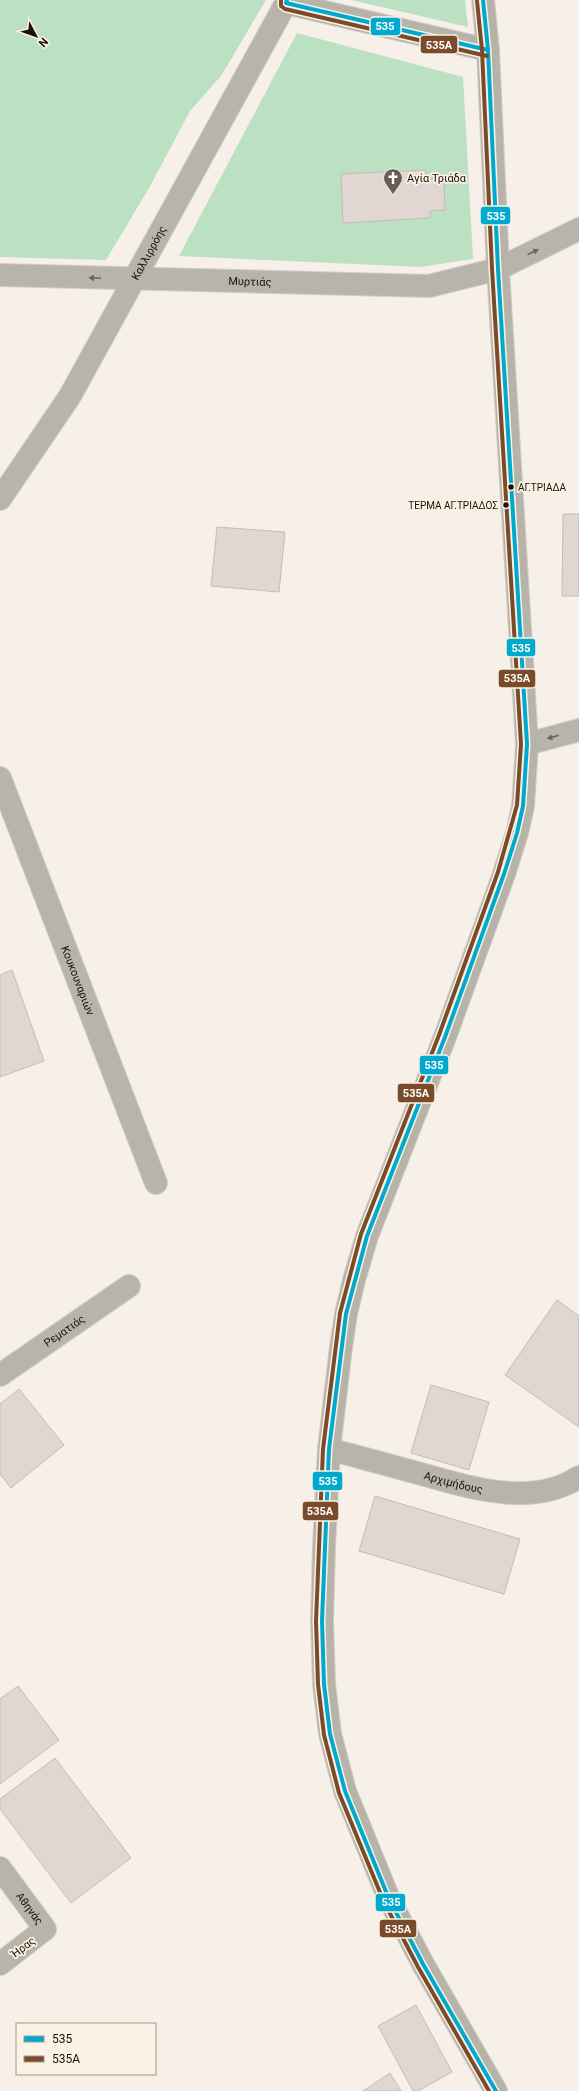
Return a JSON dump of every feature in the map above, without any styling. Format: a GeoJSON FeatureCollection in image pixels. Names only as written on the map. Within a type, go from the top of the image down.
{"type":"FeatureCollection","features":[{"type":"Feature","properties":{"kind":"street"},"geometry":{"type":"LineString","coordinates":[[483,0],[488,50],[498,269],[527,744],[522,806],[517,833],[504,874],[445,1037],[367,1236],[356,1273],[346,1314],[342,1340],[329,1449],[322,1621],[324,1684],[330,1734],[345,1791],[389,1899],[423,1964],[496,2091]]}},
{"type":"Feature","properties":{"kind":"street"},"geometry":{"type":"LineString","coordinates":[[286,1],[488,50]]}},
{"type":"Feature","properties":{"kind":"street","name":"Καλλιρρόης"},"geometry":{"type":"LineString","coordinates":[[0,499],[70,396],[286,1]]}},
{"type":"Feature","properties":{"kind":"street","name":"Μυρτιάς"},"geometry":{"type":"LineString","coordinates":[[0,275],[134,280],[429,286],[498,269],[579,229]]}},
{"type":"Feature","properties":{"kind":"street"},"geometry":{"type":"LineString","coordinates":[[527,744],[579,730]]}},
{"type":"Feature","properties":{"kind":"street","name":"Κουκουναριών"},"geometry":{"type":"LineString","coordinates":[[0,778],[156,1183]]}},
{"type":"Feature","properties":{"kind":"street","name":"Ρεματιάς"},"geometry":{"type":"LineString","coordinates":[[0,1375],[129,1286]]}},
{"type":"Feature","properties":{"kind":"street","name":"Αρχιμήδους"},"geometry":{"type":"LineString","coordinates":[[329,1449],[474,1488],[504,1492],[528,1492],[556,1488],[579,1477]]}},
{"type":"Feature","properties":{"kind":"street","name":"Αθηνάς"},"geometry":{"type":"LineString","coordinates":[[0,1868],[45,1929]]}},
{"type":"Feature","properties":{"kind":"street","name":"Ήρας"},"geometry":{"type":"LineString","coordinates":[[0,1964],[45,1929]]}},
{"type":"Feature","properties":{"kind":"green space"},"geometry":{"type":"Polygon","coordinates":[[[0,0],[266,0],[221,76],[190,111],[149,188],[106,260],[0,257],[0,0]]]}},
{"type":"Feature","properties":{"kind":"green space"},"geometry":{"type":"Polygon","coordinates":[[[351,0],[465,0],[468,27],[351,0]]]}},
{"type":"Feature","properties":{"kind":"green space"},"geometry":{"type":"Polygon","coordinates":[[[297,33],[463,77],[473,259],[420,267],[179,256],[297,33]]]}},
{"type":"Feature","properties":{"kind":"building","name":"Αγία Τριάδα"},"geometry":{"type":"Polygon","coordinates":[[[426,170],[426,179],[444,179],[445,210],[430,211],[430,218],[343,223],[341,174],[426,170]]]}},
{"type":"Feature","properties":{"kind":"building"},"geometry":{"type":"Polygon","coordinates":[[[563,514],[579,514],[579,596],[562,596],[563,514]]]}},
{"type":"Feature","properties":{"kind":"building"},"geometry":{"type":"Polygon","coordinates":[[[217,527],[285,532],[279,592],[211,586],[217,527]]]}},
{"type":"Feature","properties":{"kind":"building"},"geometry":{"type":"Polygon","coordinates":[[[12,970],[44,1061],[0,1077],[0,975],[12,970]]]}},
{"type":"Feature","properties":{"kind":"building"},"geometry":{"type":"Polygon","coordinates":[[[557,1300],[579,1316],[579,1427],[505,1375],[557,1300]]]}},
{"type":"Feature","properties":{"kind":"building"},"geometry":{"type":"Polygon","coordinates":[[[431,1385],[489,1402],[469,1470],[411,1453],[431,1385]]]}},
{"type":"Feature","properties":{"kind":"building"},"geometry":{"type":"Polygon","coordinates":[[[19,1389],[64,1445],[11,1488],[0,1474],[0,1404],[19,1389]]]}},
{"type":"Feature","properties":{"kind":"building"},"geometry":{"type":"Polygon","coordinates":[[[375,1496],[520,1539],[504,1594],[359,1551],[375,1496]]]}},
{"type":"Feature","properties":{"kind":"building"},"geometry":{"type":"Polygon","coordinates":[[[18,1686],[59,1740],[0,1784],[0,1699],[18,1686]]]}},
{"type":"Feature","properties":{"kind":"building"},"geometry":{"type":"Polygon","coordinates":[[[55,1758],[131,1858],[71,1903],[0,1809],[0,1799],[55,1758]]]}},
{"type":"Feature","properties":{"kind":"building"},"geometry":{"type":"Polygon","coordinates":[[[416,2005],[452,2072],[418,2091],[413,2091],[378,2026],[416,2005]]]}},
{"type":"Feature","properties":{"kind":"building"},"geometry":{"type":"Polygon","coordinates":[[[390,2073],[401,2091],[363,2091],[390,2073]]]}},
{"type":"Feature","properties":{"kind":"transit line","name":"535A"},"geometry":{"type":"LineString","coordinates":[[281,0],[281,6],[285,9],[487,56]]}},
{"type":"Feature","properties":{"kind":"transit line","name":"535"},"geometry":{"type":"LineString","coordinates":[[287,0],[286,3],[488,50]]}},
{"type":"Feature","properties":{"kind":"transit line","name":"535"},"geometry":{"type":"LineString","coordinates":[[483,0],[488,50],[498,269],[527,744],[523,806],[517,833],[504,874],[445,1037],[367,1236],[346,1314],[329,1449],[322,1621],[324,1684],[330,1734],[345,1791],[389,1899],[423,1964],[496,2091]]}},
{"type":"Feature","properties":{"kind":"transit line","name":"535A"},"geometry":{"type":"LineString","coordinates":[[477,1],[482,50],[492,269],[521,744],[517,805],[498,872],[439,1035],[361,1234],[340,1313],[323,1449],[316,1621],[318,1684],[324,1735],[339,1793],[384,1902],[418,1967],[489,2091]]}},
{"type":"Feature","properties":{"kind":"place","name":"Αγία Τριάδα"},"geometry":{"type":"Point","coordinates":[393,195]}},
{"type":"Feature","properties":{"kind":"place","name":"ΑΓ.ΤΡΙΑΔΑ"},"geometry":{"type":"Point","coordinates":[511,487]}},
{"type":"Feature","properties":{"kind":"place","name":"ΤΕΡΜΑ ΑΓ.ΤΡΙΑΔΟΣ"},"geometry":{"type":"Point","coordinates":[506,505]}}]}
